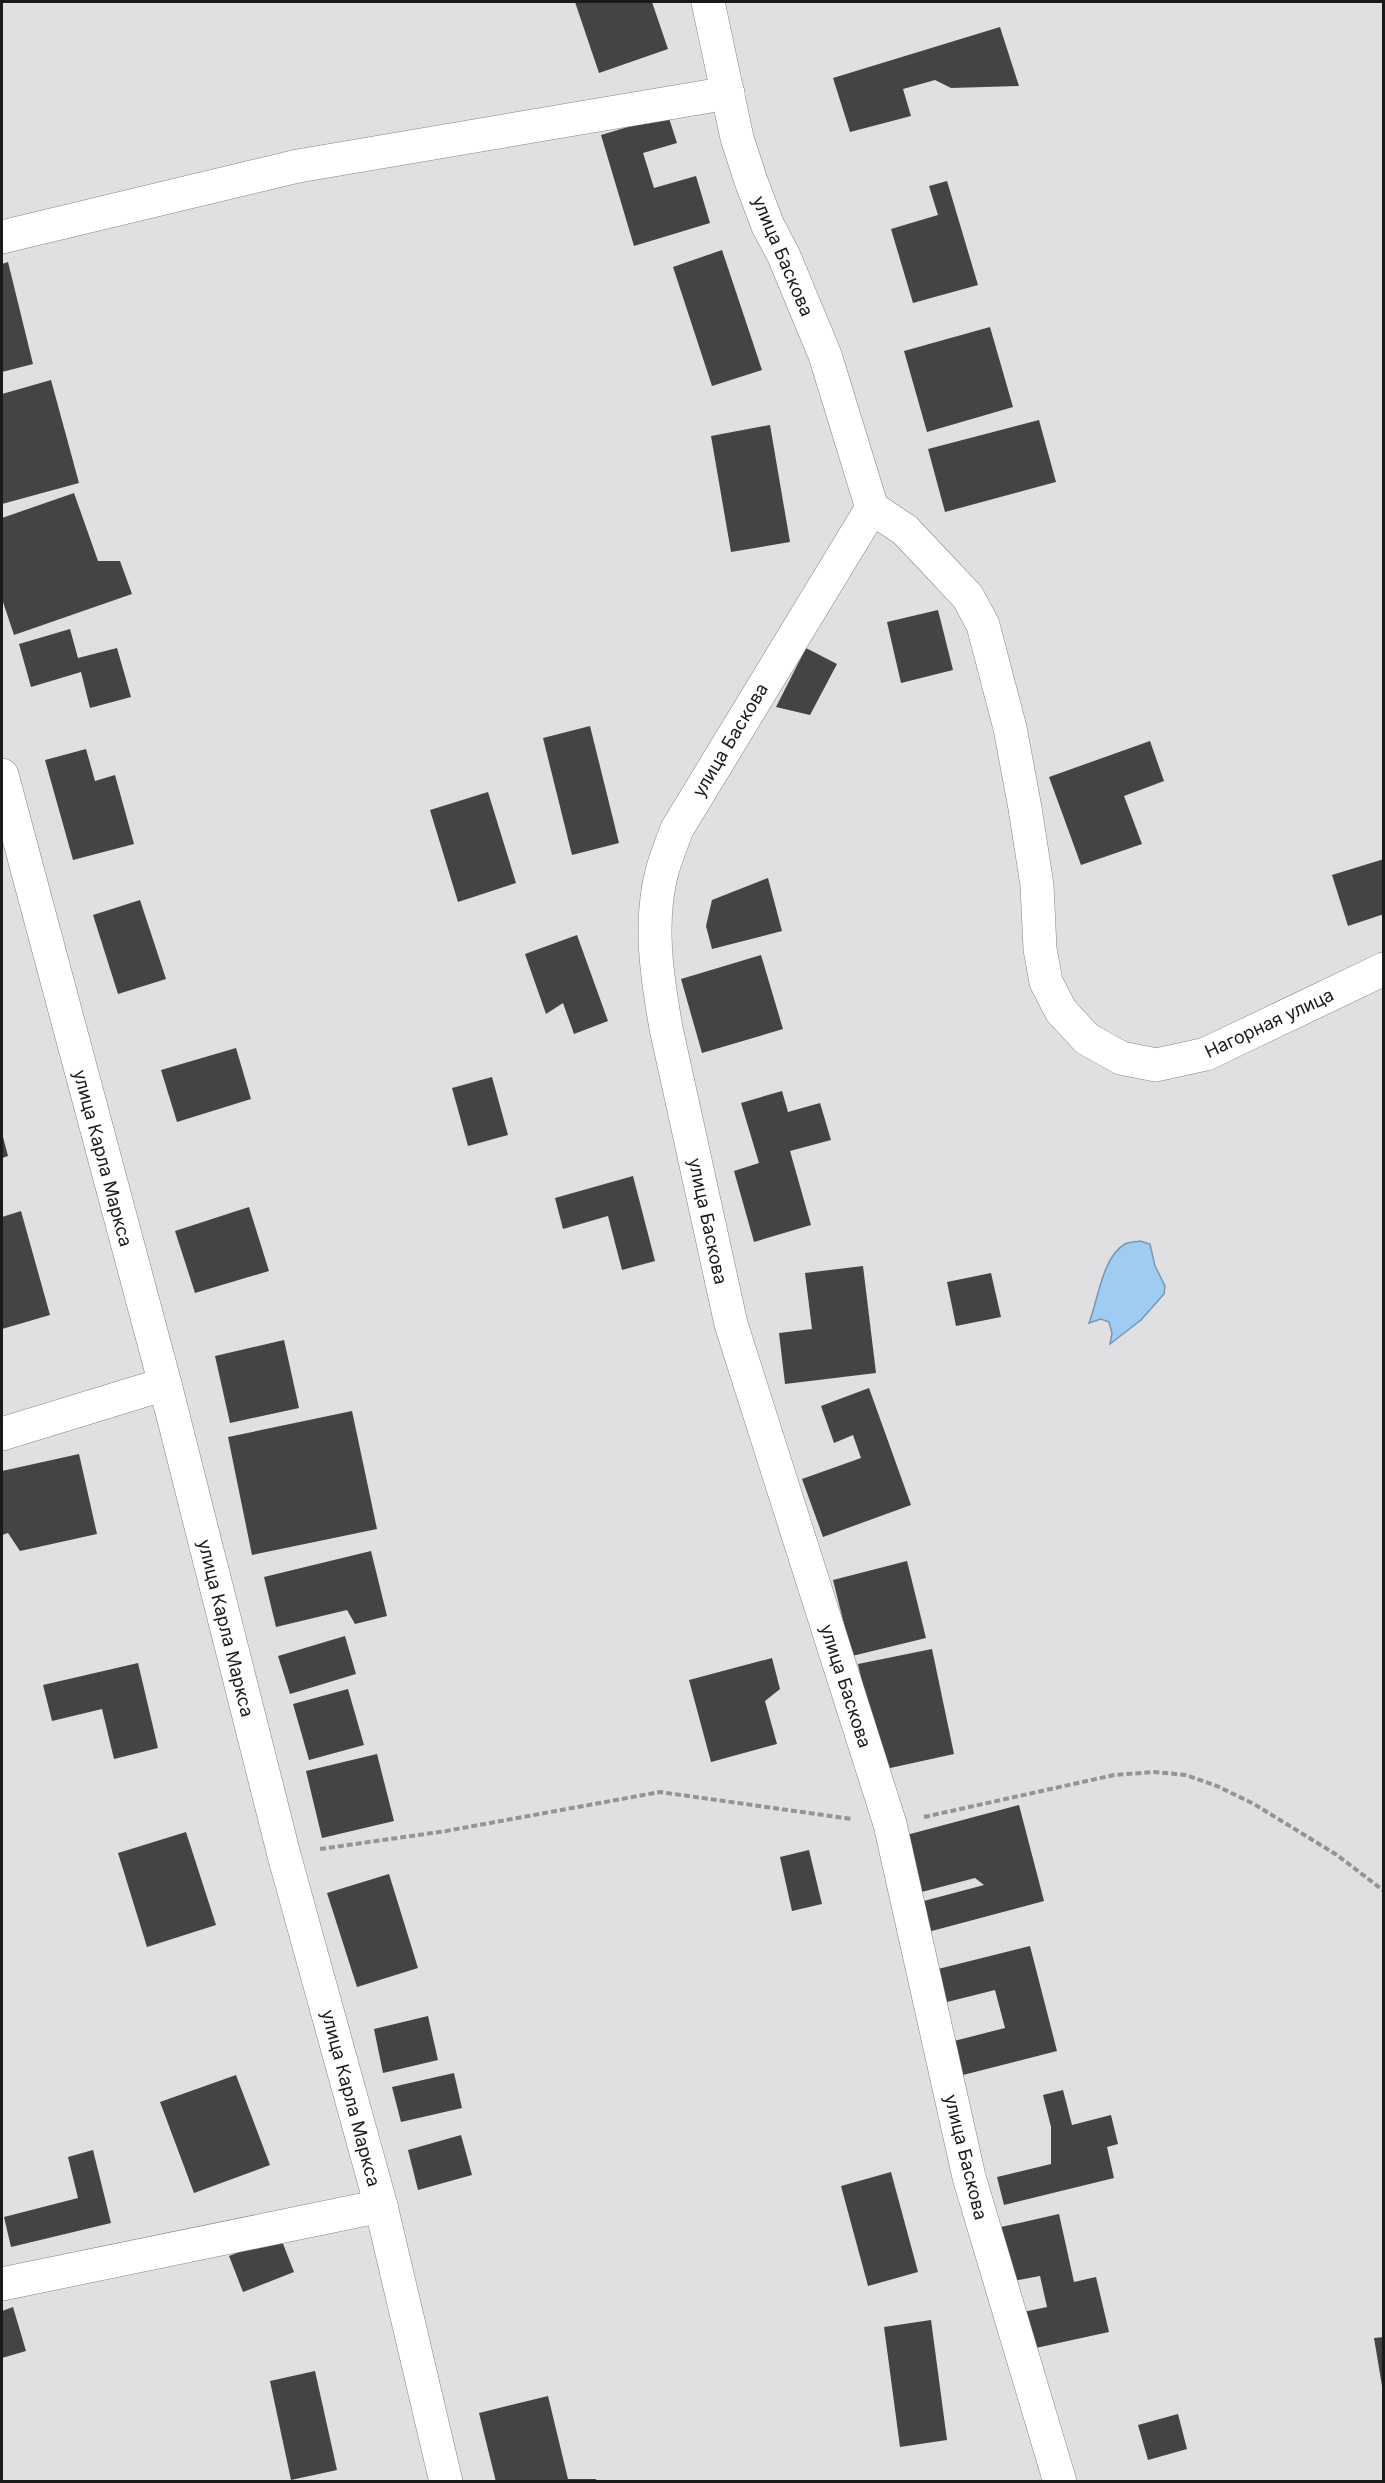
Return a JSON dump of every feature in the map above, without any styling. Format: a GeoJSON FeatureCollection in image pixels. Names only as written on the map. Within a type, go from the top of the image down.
{"type":"FeatureCollection","features":[{"type":"Feature","properties":{"kind":"street","name":"улица Баскова"},"geometry":{"type":"LineString","coordinates":[[708,2],[737,138],[768,226],[795,281],[825,355],[872,508],[677,829],[662,869],[658,898],[655,933],[658,984],[731,1324],[890,1824],[969,2177],[1060,2481]]}},
{"type":"Feature","properties":{"kind":"street"},"geometry":{"type":"LineString","coordinates":[[2,237],[298,166],[728,93]]}},
{"type":"Feature","properties":{"kind":"street","name":"Нагорная улица"},"geometry":{"type":"LineString","coordinates":[[872,508],[905,530],[968,597],[983,625],[1010,728],[1025,808],[1037,885],[1040,949],[1046,982],[1061,1011],[1087,1039],[1121,1058],[1156,1065],[1206,1054],[1383,969]]}},
{"type":"Feature","properties":{"kind":"street","name":"улица Карла Маркса"},"geometry":{"type":"LineString","coordinates":[[2,775],[165,1384],[284,1855],[381,2206],[446,2481]]}},
{"type":"Feature","properties":{"kind":"street"},"geometry":{"type":"LineString","coordinates":[[2,1434],[165,1384]]}},
{"type":"Feature","properties":{"kind":"street"},"geometry":{"type":"LineString","coordinates":[[2,2284],[381,2206]]}},
{"type":"Feature","properties":{"kind":"water"},"geometry":{"type":"Polygon","coordinates":[[[1140,1241],[1150,1244],[1155,1266],[1165,1286],[1164,1294],[1141,1320],[1110,1344],[1112,1333],[1109,1322],[1101,1319],[1089,1323],[1111,1259],[1125,1244],[1140,1241]]]}},
{"type":"Feature","properties":{"kind":"building"},"geometry":{"type":"Polygon","coordinates":[[[575,2],[652,2],[668,49],[599,73],[575,2]]]}},
{"type":"Feature","properties":{"kind":"building"},"geometry":{"type":"Polygon","coordinates":[[[1000,27],[1019,86],[951,88],[935,80],[903,89],[911,116],[850,132],[833,78],[1000,27]]]}},
{"type":"Feature","properties":{"kind":"building"},"geometry":{"type":"Polygon","coordinates":[[[668,115],[677,143],[643,153],[654,188],[696,176],[710,223],[634,246],[601,135],[668,115]]]}},
{"type":"Feature","properties":{"kind":"building"},"geometry":{"type":"Polygon","coordinates":[[[947,181],[978,285],[913,303],[891,229],[938,215],[929,186],[947,181]]]}},
{"type":"Feature","properties":{"kind":"building"},"geometry":{"type":"Polygon","coordinates":[[[722,250],[762,370],[712,386],[673,267],[722,250]]]}},
{"type":"Feature","properties":{"kind":"building"},"geometry":{"type":"Polygon","coordinates":[[[8,262],[33,364],[2,372],[2,264],[8,262]]]}},
{"type":"Feature","properties":{"kind":"building"},"geometry":{"type":"Polygon","coordinates":[[[990,327],[1013,407],[927,432],[904,351],[990,327]]]}},
{"type":"Feature","properties":{"kind":"building"},"geometry":{"type":"Polygon","coordinates":[[[51,380],[79,483],[2,504],[2,394],[51,380]]]}},
{"type":"Feature","properties":{"kind":"building"},"geometry":{"type":"Polygon","coordinates":[[[1039,420],[1056,482],[945,512],[928,449],[1039,420]]]}},
{"type":"Feature","properties":{"kind":"building"},"geometry":{"type":"Polygon","coordinates":[[[770,425],[790,542],[731,552],[711,436],[770,425]]]}},
{"type":"Feature","properties":{"kind":"building"},"geometry":{"type":"Polygon","coordinates":[[[74,493],[98,561],[120,561],[132,594],[14,635],[2,599],[2,518],[74,493]]]}},
{"type":"Feature","properties":{"kind":"building"},"geometry":{"type":"Polygon","coordinates":[[[938,610],[953,670],[901,683],[887,622],[938,610]]]}},
{"type":"Feature","properties":{"kind":"building"},"geometry":{"type":"Polygon","coordinates":[[[70,629],[78,658],[117,648],[131,697],[90,708],[81,672],[31,687],[19,644],[70,629]]]}},
{"type":"Feature","properties":{"kind":"building"},"geometry":{"type":"Polygon","coordinates":[[[806,648],[837,664],[810,715],[776,707],[806,648]]]}},
{"type":"Feature","properties":{"kind":"building"},"geometry":{"type":"Polygon","coordinates":[[[590,726],[619,843],[572,855],[543,738],[590,726]]]}},
{"type":"Feature","properties":{"kind":"building"},"geometry":{"type":"Polygon","coordinates":[[[1150,741],[1164,781],[1124,796],[1142,844],[1081,865],[1049,777],[1150,741]]]}},
{"type":"Feature","properties":{"kind":"building"},"geometry":{"type":"Polygon","coordinates":[[[86,749],[95,781],[115,775],[134,844],[73,860],[45,760],[86,749]]]}},
{"type":"Feature","properties":{"kind":"building"},"geometry":{"type":"Polygon","coordinates":[[[488,792],[516,883],[458,902],[430,810],[488,792]]]}},
{"type":"Feature","properties":{"kind":"building"},"geometry":{"type":"Polygon","coordinates":[[[1384,859],[1384,914],[1348,926],[1332,875],[1384,859]]]}},
{"type":"Feature","properties":{"kind":"building"},"geometry":{"type":"Polygon","coordinates":[[[768,878],[782,931],[712,949],[706,926],[712,900],[768,878]]]}},
{"type":"Feature","properties":{"kind":"building"},"geometry":{"type":"Polygon","coordinates":[[[140,900],[166,979],[118,994],[93,915],[140,900]]]}},
{"type":"Feature","properties":{"kind":"building"},"geometry":{"type":"Polygon","coordinates":[[[577,935],[608,1021],[574,1034],[563,1003],[546,1014],[525,954],[577,935]]]}},
{"type":"Feature","properties":{"kind":"building"},"geometry":{"type":"Polygon","coordinates":[[[761,955],[783,1029],[702,1053],[681,979],[761,955]]]}},
{"type":"Feature","properties":{"kind":"building"},"geometry":{"type":"Polygon","coordinates":[[[236,1048],[251,1099],[177,1122],[161,1070],[236,1048]]]}},
{"type":"Feature","properties":{"kind":"building"},"geometry":{"type":"Polygon","coordinates":[[[492,1077],[508,1135],[468,1146],[452,1088],[492,1077]]]}},
{"type":"Feature","properties":{"kind":"building"},"geometry":{"type":"Polygon","coordinates":[[[782,1091],[788,1112],[820,1103],[831,1140],[790,1151],[811,1225],[754,1242],[734,1171],[759,1163],[741,1103],[782,1091]]]}},
{"type":"Feature","properties":{"kind":"building"},"geometry":{"type":"Polygon","coordinates":[[[2,1133],[8,1156],[2,1158],[2,1133]]]}},
{"type":"Feature","properties":{"kind":"building"},"geometry":{"type":"Polygon","coordinates":[[[633,1176],[655,1261],[622,1270],[608,1216],[563,1229],[555,1198],[633,1176]]]}},
{"type":"Feature","properties":{"kind":"building"},"geometry":{"type":"Polygon","coordinates":[[[249,1207],[269,1271],[195,1293],[175,1231],[249,1207]]]}},
{"type":"Feature","properties":{"kind":"building"},"geometry":{"type":"Polygon","coordinates":[[[21,1211],[50,1315],[2,1329],[2,1217],[21,1211]]]}},
{"type":"Feature","properties":{"kind":"building"},"geometry":{"type":"Polygon","coordinates":[[[863,1266],[876,1373],[785,1384],[779,1333],[812,1329],[805,1273],[863,1266]]]}},
{"type":"Feature","properties":{"kind":"building"},"geometry":{"type":"Polygon","coordinates":[[[991,1273],[1001,1317],[956,1326],[947,1282],[991,1273]]]}},
{"type":"Feature","properties":{"kind":"building"},"geometry":{"type":"Polygon","coordinates":[[[284,1340],[299,1408],[230,1423],[215,1356],[284,1340]]]}},
{"type":"Feature","properties":{"kind":"building"},"geometry":{"type":"Polygon","coordinates":[[[869,1388],[911,1505],[823,1537],[802,1479],[861,1458],[853,1435],[834,1443],[821,1406],[869,1388]]]}},
{"type":"Feature","properties":{"kind":"building"},"geometry":{"type":"Polygon","coordinates":[[[352,1411],[377,1529],[252,1555],[228,1437],[352,1411]]]}},
{"type":"Feature","properties":{"kind":"building"},"geometry":{"type":"Polygon","coordinates":[[[79,1454],[97,1534],[20,1551],[8,1533],[2,1535],[2,1471],[79,1454]]]}},
{"type":"Feature","properties":{"kind":"building"},"geometry":{"type":"Polygon","coordinates":[[[371,1551],[387,1616],[355,1624],[347,1610],[276,1627],[264,1577],[371,1551]]]}},
{"type":"Feature","properties":{"kind":"building"},"geometry":{"type":"Polygon","coordinates":[[[907,1561],[926,1638],[852,1656],[833,1580],[907,1561]]]}},
{"type":"Feature","properties":{"kind":"building"},"geometry":{"type":"Polygon","coordinates":[[[345,1636],[356,1674],[290,1694],[278,1656],[345,1636]]]}},
{"type":"Feature","properties":{"kind":"building"},"geometry":{"type":"Polygon","coordinates":[[[932,1649],[954,1754],[881,1770],[858,1664],[932,1649]]]}},
{"type":"Feature","properties":{"kind":"building"},"geometry":{"type":"Polygon","coordinates":[[[772,1658],[780,1689],[765,1701],[777,1744],[711,1762],[689,1680],[772,1658]]]}},
{"type":"Feature","properties":{"kind":"building"},"geometry":{"type":"Polygon","coordinates":[[[138,1663],[158,1748],[114,1759],[102,1709],[52,1721],[43,1685],[138,1663]]]}},
{"type":"Feature","properties":{"kind":"building"},"geometry":{"type":"Polygon","coordinates":[[[348,1689],[364,1745],[309,1760],[293,1704],[348,1689]]]}},
{"type":"Feature","properties":{"kind":"building"},"geometry":{"type":"Polygon","coordinates":[[[377,1754],[394,1821],[322,1838],[306,1771],[377,1754]]]}},
{"type":"Feature","properties":{"kind":"building"},"geometry":{"type":"Polygon","coordinates":[[[1019,1805],[1044,1901],[928,1932],[920,1902],[984,1885],[975,1878],[914,1894],[899,1837],[1019,1805]]]}},
{"type":"Feature","properties":{"kind":"building"},"geometry":{"type":"Polygon","coordinates":[[[186,1832],[216,1925],[147,1947],[118,1853],[186,1832]]]}},
{"type":"Feature","properties":{"kind":"building"},"geometry":{"type":"Polygon","coordinates":[[[809,1850],[822,1904],[792,1911],[780,1857],[809,1850]]]}},
{"type":"Feature","properties":{"kind":"building"},"geometry":{"type":"Polygon","coordinates":[[[389,1874],[418,1968],[357,1987],[327,1893],[389,1874]]]}},
{"type":"Feature","properties":{"kind":"building"},"geometry":{"type":"Polygon","coordinates":[[[1030,1946],[1057,2051],[963,2075],[954,2041],[1005,2028],[995,1990],[947,2002],[938,1969],[1030,1946]]]}},
{"type":"Feature","properties":{"kind":"building"},"geometry":{"type":"Polygon","coordinates":[[[428,2016],[438,2060],[383,2073],[374,2029],[428,2016]]]}},
{"type":"Feature","properties":{"kind":"building"},"geometry":{"type":"Polygon","coordinates":[[[454,2073],[462,2108],[401,2122],[392,2087],[454,2073]]]}},
{"type":"Feature","properties":{"kind":"building"},"geometry":{"type":"Polygon","coordinates":[[[236,2075],[270,2165],[194,2193],[160,2102],[236,2075]]]}},
{"type":"Feature","properties":{"kind":"building"},"geometry":{"type":"Polygon","coordinates":[[[1063,2090],[1072,2125],[1111,2115],[1118,2144],[1107,2147],[1114,2178],[1004,2205],[997,2177],[1051,2164],[1051,2127],[1043,2095],[1063,2090]]]}},
{"type":"Feature","properties":{"kind":"building"},"geometry":{"type":"Polygon","coordinates":[[[461,2135],[472,2175],[418,2190],[408,2150],[461,2135]]]}},
{"type":"Feature","properties":{"kind":"building"},"geometry":{"type":"Polygon","coordinates":[[[93,2150],[111,2223],[11,2247],[4,2217],[78,2198],[68,2157],[93,2150]]]}},
{"type":"Feature","properties":{"kind":"building"},"geometry":{"type":"Polygon","coordinates":[[[891,2172],[918,2272],[868,2286],[841,2186],[891,2172]]]}},
{"type":"Feature","properties":{"kind":"building"},"geometry":{"type":"Polygon","coordinates":[[[1059,2214],[1074,2282],[1096,2277],[1109,2332],[1022,2351],[1014,2314],[1047,2307],[1040,2276],[1013,2281],[1001,2227],[1059,2214]]]}},
{"type":"Feature","properties":{"kind":"building"},"geometry":{"type":"Polygon","coordinates":[[[280,2236],[294,2272],[243,2292],[229,2256],[280,2236]]]}},
{"type":"Feature","properties":{"kind":"building"},"geometry":{"type":"Polygon","coordinates":[[[13,2307],[26,2351],[2,2358],[2,2311],[13,2307]]]}},
{"type":"Feature","properties":{"kind":"building"},"geometry":{"type":"Polygon","coordinates":[[[931,2320],[947,2440],[900,2447],[884,2327],[931,2320]]]}},
{"type":"Feature","properties":{"kind":"building"},"geometry":{"type":"Polygon","coordinates":[[[1384,2337],[1384,2386],[1382,2386],[1374,2338],[1384,2337]]]}},
{"type":"Feature","properties":{"kind":"building"},"geometry":{"type":"Polygon","coordinates":[[[315,2371],[337,2470],[291,2480],[270,2381],[315,2371]]]}},
{"type":"Feature","properties":{"kind":"building"},"geometry":{"type":"Polygon","coordinates":[[[548,2396],[568,2479],[596,2479],[597,2482],[496,2482],[479,2413],[548,2396]]]}},
{"type":"Feature","properties":{"kind":"building"},"geometry":{"type":"Polygon","coordinates":[[[1178,2414],[1187,2449],[1148,2460],[1138,2425],[1178,2414]]]}}]}
